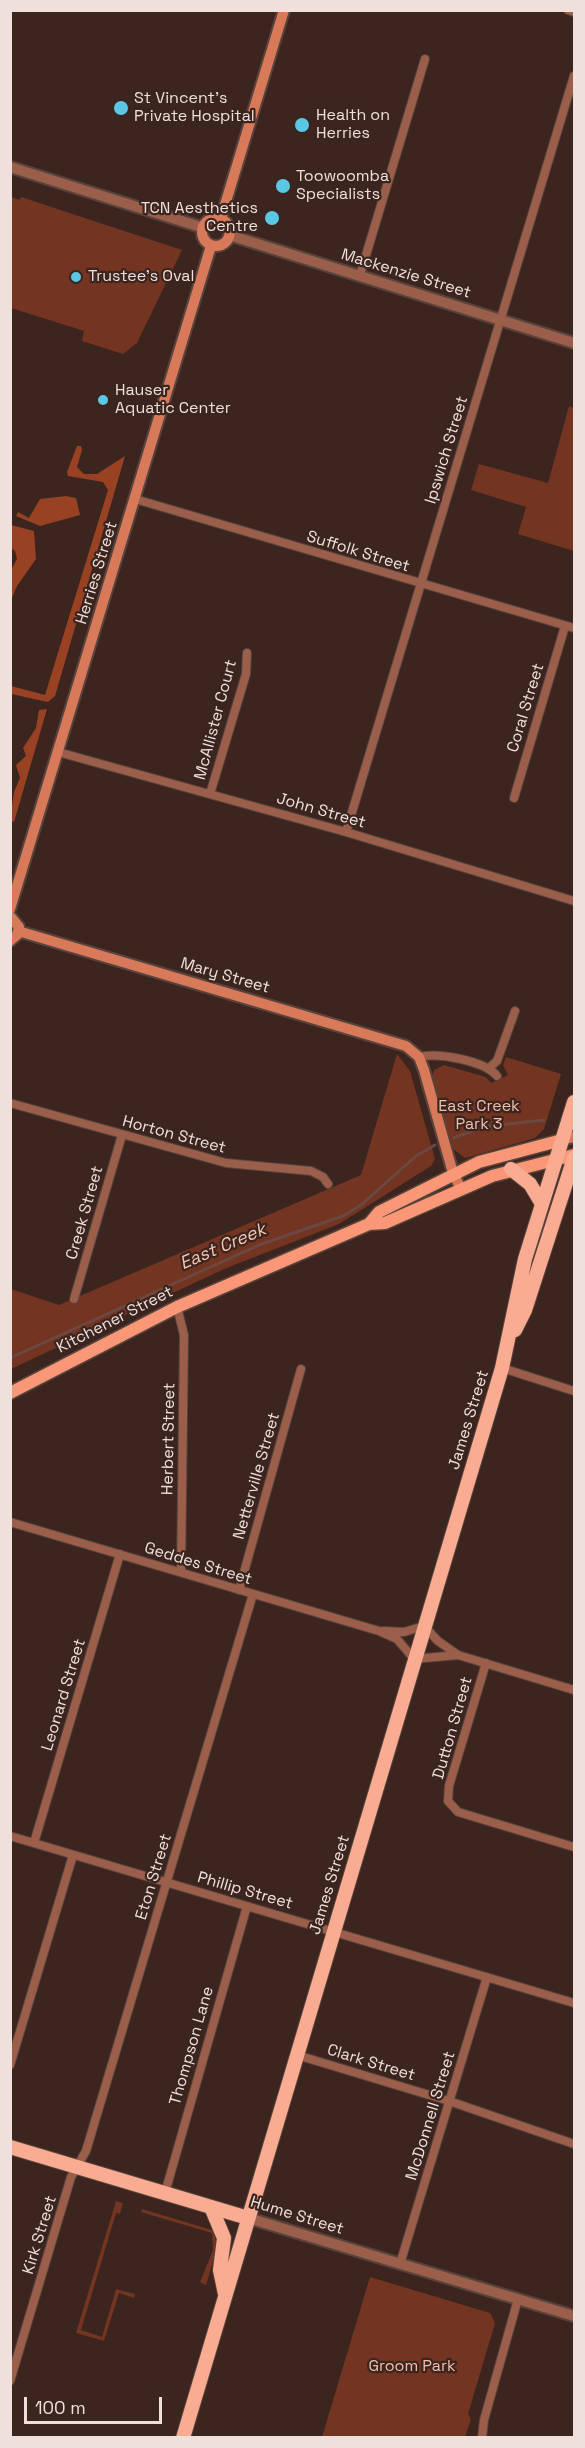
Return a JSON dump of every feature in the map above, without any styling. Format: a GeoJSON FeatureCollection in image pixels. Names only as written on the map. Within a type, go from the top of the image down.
{"type":"FeatureCollection","features":[{"type":"Feature","properties":{"kind":"highway","name":"James Street"},"geometry":{"type":"LineString","coordinates":[[183,2438],[502,1368],[509,1343],[516,1296],[556,1159],[568,1138],[574,1102]]}},
{"type":"Feature","properties":{"kind":"highway","name":"James Street"},"geometry":{"type":"LineString","coordinates":[[509,1343],[525,1310],[570,1184],[574,1156]]}},
{"type":"Feature","properties":{"kind":"highway"},"geometry":{"type":"LineString","coordinates":[[511,1169],[530,1184],[542,1204]]}},
{"type":"Feature","properties":{"kind":"highway","name":"Hume Street"},"geometry":{"type":"LineString","coordinates":[[10,2147],[248,2218]]}},
{"type":"Feature","properties":{"kind":"highway"},"geometry":{"type":"LineString","coordinates":[[211,2207],[224,2238],[220,2270],[225,2296]]}},
{"type":"Feature","properties":{"kind":"main road"},"geometry":{"type":"LineString","coordinates":[[221,218],[284,10]]}},
{"type":"Feature","properties":{"kind":"main road"},"geometry":{"type":"LineString","coordinates":[[221,218],[228,224],[229,235],[224,244],[211,246],[204,240],[204,228],[211,219],[221,218]]}},
{"type":"Feature","properties":{"kind":"main road","name":"Herries Street"},"geometry":{"type":"LineString","coordinates":[[10,909],[211,246]]}},
{"type":"Feature","properties":{"kind":"main road"},"geometry":{"type":"LineString","coordinates":[[10,916],[18,923],[18,932],[10,941]]}},
{"type":"Feature","properties":{"kind":"main road","name":"Mary Street"},"geometry":{"type":"LineString","coordinates":[[18,932],[390,1040],[406,1046],[419,1057]]}},
{"type":"Feature","properties":{"kind":"main road"},"geometry":{"type":"LineString","coordinates":[[419,1057],[453,1173],[461,1190]]}},
{"type":"Feature","properties":{"kind":"main road","name":"Kitchener Street"},"geometry":{"type":"LineString","coordinates":[[369,1224],[380,1212],[453,1173],[490,1158],[568,1138]]}},
{"type":"Feature","properties":{"kind":"main road","name":"Kitchener Street"},"geometry":{"type":"LineString","coordinates":[[10,1393],[177,1307],[369,1224],[386,1223],[511,1169],[574,1156]]}},
{"type":"Feature","properties":{"kind":"street"},"geometry":{"type":"LineString","coordinates":[[568,10],[574,12]]}},
{"type":"Feature","properties":{"kind":"street"},"geometry":{"type":"LineString","coordinates":[[360,275],[425,59]]}},
{"type":"Feature","properties":{"kind":"street","name":"Ipswich Street"},"geometry":{"type":"LineString","coordinates":[[346,832],[574,76]]}},
{"type":"Feature","properties":{"kind":"street"},"geometry":{"type":"LineString","coordinates":[[10,167],[204,228]]}},
{"type":"Feature","properties":{"kind":"street","name":"Mackenzie Street"},"geometry":{"type":"LineString","coordinates":[[229,235],[574,343]]}},
{"type":"Feature","properties":{"kind":"street","name":"Suffolk Street"},"geometry":{"type":"LineString","coordinates":[[135,499],[420,585],[574,628]]}},
{"type":"Feature","properties":{"kind":"street","name":"Coral Street"},"geometry":{"type":"LineString","coordinates":[[514,798],[565,626]]}},
{"type":"Feature","properties":{"kind":"street","name":"McAllister Court"},"geometry":{"type":"LineString","coordinates":[[210,794],[246,674],[247,653]]}},
{"type":"Feature","properties":{"kind":"street","name":"John Street"},"geometry":{"type":"LineString","coordinates":[[58,752],[346,832],[574,901]]}},
{"type":"Feature","properties":{"kind":"street"},"geometry":{"type":"LineString","coordinates":[[490,1067],[497,1061],[515,1011]]}},
{"type":"Feature","properties":{"kind":"street"},"geometry":{"type":"LineString","coordinates":[[419,1057],[432,1054],[490,1067],[497,1076]]}},
{"type":"Feature","properties":{"kind":"street","name":"Horton Street"},"geometry":{"type":"LineString","coordinates":[[10,1103],[226,1163],[311,1171],[323,1177],[328,1184]]}},
{"type":"Feature","properties":{"kind":"street","name":"Creek Street"},"geometry":{"type":"LineString","coordinates":[[74,1299],[122,1135]]}},
{"type":"Feature","properties":{"kind":"street","name":"Herbert Street"},"geometry":{"type":"LineString","coordinates":[[177,1307],[184,1335],[181,1572]]}},
{"type":"Feature","properties":{"kind":"street"},"geometry":{"type":"LineString","coordinates":[[502,1368],[574,1391]]}},
{"type":"Feature","properties":{"kind":"street","name":"Netterville Street"},"geometry":{"type":"LineString","coordinates":[[239,1590],[301,1369]]}},
{"type":"Feature","properties":{"kind":"street","name":"Geddes Street"},"geometry":{"type":"LineString","coordinates":[[10,1522],[379,1631],[397,1639],[414,1659]]}},
{"type":"Feature","properties":{"kind":"street","name":"Leonard Street"},"geometry":{"type":"LineString","coordinates":[[34,1843],[120,1554]]}},
{"type":"Feature","properties":{"kind":"street","name":"Eton Street"},"geometry":{"type":"LineString","coordinates":[[78,2167],[88,2144],[253,1594]]}},
{"type":"Feature","properties":{"kind":"street"},"geometry":{"type":"LineString","coordinates":[[424,1626],[438,1641],[458,1655],[574,1690]]}},
{"type":"Feature","properties":{"kind":"street","name":"Geddes Street"},"geometry":{"type":"LineString","coordinates":[[379,1631],[404,1632],[424,1626]]}},
{"type":"Feature","properties":{"kind":"street"},"geometry":{"type":"LineString","coordinates":[[414,1659],[458,1655]]}},
{"type":"Feature","properties":{"kind":"street","name":"Dutton Street"},"geometry":{"type":"LineString","coordinates":[[486,1663],[449,1786],[448,1801],[459,1812],[574,1847]]}},
{"type":"Feature","properties":{"kind":"street","name":"Phillip Street"},"geometry":{"type":"LineString","coordinates":[[10,1836],[574,2003]]}},
{"type":"Feature","properties":{"kind":"street"},"geometry":{"type":"LineString","coordinates":[[10,2065],[73,1855]]}},
{"type":"Feature","properties":{"kind":"street","name":"Thompson Lane"},"geometry":{"type":"LineString","coordinates":[[165,2193],[247,1906]]}},
{"type":"Feature","properties":{"kind":"street","name":"McDonnell Street"},"geometry":{"type":"LineString","coordinates":[[400,2264],[487,1977]]}},
{"type":"Feature","properties":{"kind":"street","name":"Clark Street"},"geometry":{"type":"LineString","coordinates":[[297,2055],[449,2101],[574,2144]]}},
{"type":"Feature","properties":{"kind":"street","name":"Kirk Street"},"geometry":{"type":"LineString","coordinates":[[10,2381],[71,2177],[78,2167]]}},
{"type":"Feature","properties":{"kind":"street","name":"Hume Street"},"geometry":{"type":"LineString","coordinates":[[248,2218],[574,2316]]}},
{"type":"Feature","properties":{"kind":"street"},"geometry":{"type":"LineString","coordinates":[[482,2438],[483,2420],[518,2299]]}},
{"type":"Feature","properties":{"kind":"green space","name":"Trustee's Oval"},"geometry":{"type":"Polygon","coordinates":[[[11,197],[20,200],[21,197],[182,250],[137,343],[123,354],[82,341],[84,331],[11,308],[11,197]]]}},
{"type":"Feature","properties":{"kind":"green space"},"geometry":{"type":"Polygon","coordinates":[[[569,406],[574,408],[574,551],[518,534],[526,507],[471,490],[479,464],[548,483],[569,406]]]}},
{"type":"Feature","properties":{"kind":"green space"},"geometry":{"type":"Polygon","coordinates":[[[397,1054],[410,1071],[435,1159],[431,1166],[339,1224],[224,1269],[11,1369],[11,1289],[59,1305],[361,1175],[397,1054]]]}},
{"type":"Feature","properties":{"kind":"green space","name":"East Creek Park 3"},"geometry":{"type":"Polygon","coordinates":[[[506,1057],[561,1074],[544,1129],[535,1138],[465,1158],[452,1148],[432,1078],[434,1070],[444,1065],[486,1077],[491,1083],[508,1075],[503,1065],[506,1057]]]}},
{"type":"Feature","properties":{"kind":"green space"},"geometry":{"type":"Polygon","coordinates":[[[116,2201],[123,2203],[120,2214],[116,2213],[81,2330],[102,2337],[116,2289],[135,2294],[134,2298],[119,2293],[104,2341],[76,2333],[116,2201]]]}},
{"type":"Feature","properties":{"kind":"green space"},"geometry":{"type":"Polygon","coordinates":[[[142,2209],[215,2231],[216,2251],[206,2285],[200,2282],[213,2250],[212,2233],[141,2212],[142,2209]]]}},
{"type":"Feature","properties":{"kind":"green space","name":"Groom Park"},"geometry":{"type":"Polygon","coordinates":[[[370,2277],[490,2313],[495,2323],[468,2414],[471,2419],[465,2437],[322,2437],[370,2277]]]}},
{"type":"Feature","properties":{"kind":"shaded area"},"geometry":{"type":"Polygon","coordinates":[[[77,446],[81,446],[82,450],[77,467],[84,474],[97,474],[125,456],[55,696],[48,702],[11,694],[11,686],[45,695],[108,490],[103,482],[68,476],[67,472],[77,446]]]}},
{"type":"Feature","properties":{"kind":"shaded area"},"geometry":{"type":"Polygon","coordinates":[[[66,496],[76,498],[80,515],[40,526],[16,516],[18,512],[29,518],[40,499],[66,496]]]}},
{"type":"Feature","properties":{"kind":"shaded area"},"geometry":{"type":"Polygon","coordinates":[[[11,525],[34,531],[36,559],[17,586],[11,600],[11,570],[17,559],[15,551],[11,548],[11,525]]]}},
{"type":"Feature","properties":{"kind":"shaded area"},"geometry":{"type":"Polygon","coordinates":[[[47,709],[14,822],[10,820],[14,792],[20,778],[16,765],[26,756],[23,748],[36,728],[39,710],[47,709]]]}},
{"type":"Feature","properties":{"kind":"waterway","name":"East Creek"},"geometry":{"type":"LineString","coordinates":[[454,1138],[482,1127],[544,1120]]}},
{"type":"Feature","properties":{"kind":"waterway","name":"East Creek"},"geometry":{"type":"LineString","coordinates":[[10,1358],[259,1245],[343,1216],[361,1205],[416,1156],[435,1145]]}},
{"type":"Feature","properties":{"kind":"place","name":"St Vincent's Private Hospital"},"geometry":{"type":"Point","coordinates":[121,108]}},
{"type":"Feature","properties":{"kind":"place","name":"Health on Herries"},"geometry":{"type":"Point","coordinates":[302,125]}},
{"type":"Feature","properties":{"kind":"place","name":"Toowoomba Specialists"},"geometry":{"type":"Point","coordinates":[283,186]}},
{"type":"Feature","properties":{"kind":"place","name":"TCN Aesthetics Centre"},"geometry":{"type":"Point","coordinates":[272,218]}},
{"type":"Feature","properties":{"kind":"place","name":"Trustee's Oval"},"geometry":{"type":"Point","coordinates":[76,277]}},
{"type":"Feature","properties":{"kind":"place","name":"Hauser Aquatic Center"},"geometry":{"type":"Point","coordinates":[103,400]}}]}
